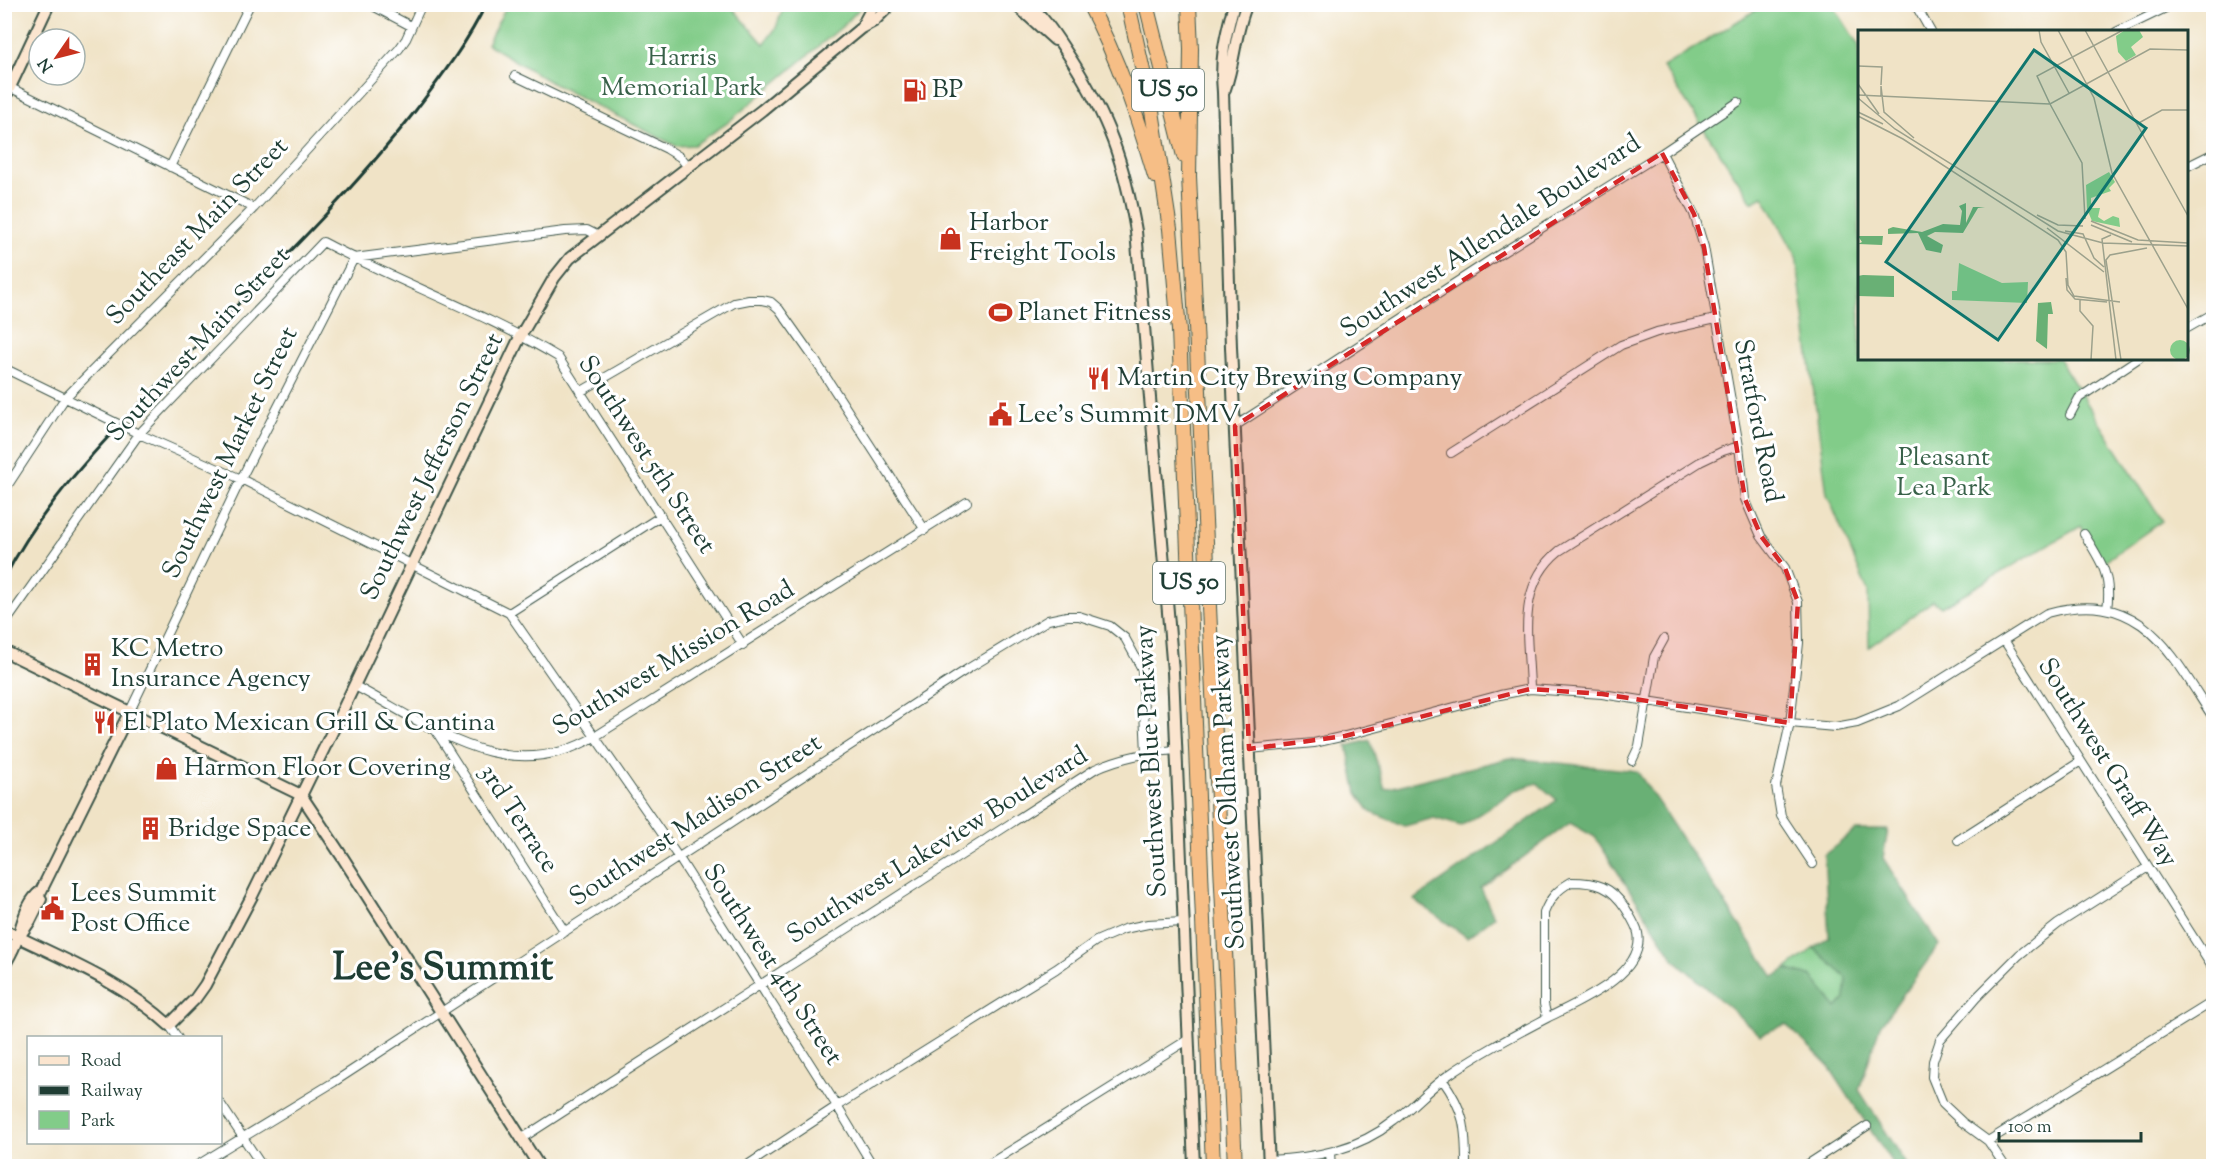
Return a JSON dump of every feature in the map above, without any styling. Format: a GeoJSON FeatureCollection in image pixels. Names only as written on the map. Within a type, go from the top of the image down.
{"type":"FeatureCollection","features":[{"type":"Feature","properties":{"kind":"highway"},"geometry":{"type":"LineString","coordinates":[[1089,4],[1134,105],[1170,229]]}},
{"type":"Feature","properties":{"kind":"highway","name":"US 50"},"geometry":{"type":"LineString","coordinates":[[1128,4],[1152,111],[1170,229],[1180,342],[1213,1167]]}},
{"type":"Feature","properties":{"kind":"highway","name":"US 50"},"geometry":{"type":"LineString","coordinates":[[1146,4],[1189,176],[1235,1167]]}},
{"type":"Feature","properties":{"kind":"highway"},"geometry":{"type":"LineString","coordinates":[[1189,4],[1191,49],[1189,176]]}},
{"type":"Feature","properties":{"kind":"street"},"geometry":{"type":"LineString","coordinates":[[4,100],[8,86],[49,4]]}},
{"type":"Feature","properties":{"kind":"street"},"geometry":{"type":"LineString","coordinates":[[170,167],[250,4]]}},
{"type":"Feature","properties":{"kind":"street"},"geometry":{"type":"LineString","coordinates":[[369,4],[411,26]]}},
{"type":"Feature","properties":{"kind":"street","name":"Southeast Main Street"},"geometry":{"type":"LineString","coordinates":[[4,491],[65,398],[254,208],[399,49],[422,4]]}},
{"type":"Feature","properties":{"kind":"street","name":"Southwest Jefferson Street"},"geometry":{"type":"LineString","coordinates":[[861,28],[874,4]]}},
{"type":"Feature","properties":{"kind":"street","name":"Southwest Jefferson Street"},"geometry":{"type":"LineString","coordinates":[[169,1025],[206,985],[355,686],[521,335],[554,278],[570,258],[861,28],[874,21],[891,4]]}},
{"type":"Feature","properties":{"kind":"street","name":"Southwest Blue Parkway"},"geometry":{"type":"LineString","coordinates":[[1016,4],[1062,46]]}},
{"type":"Feature","properties":{"kind":"street","name":"Southwest Blue Parkway"},"geometry":{"type":"LineString","coordinates":[[1029,4],[1050,26],[1103,113],[1123,167],[1136,231],[1173,672],[1194,1167]]}},
{"type":"Feature","properties":{"kind":"street","name":"Southwest Oldham Parkway"},"geometry":{"type":"LineString","coordinates":[[1234,4],[1221,58],[1249,750],[1269,1163]]}},
{"type":"Feature","properties":{"kind":"street","name":"Southwest Oldham Parkway"},"geometry":{"type":"LineString","coordinates":[[1223,92],[1232,71],[1237,37],[1246,4]]}},
{"type":"Feature","properties":{"kind":"street"},"geometry":{"type":"LineString","coordinates":[[1915,4],[1930,30]]}},
{"type":"Feature","properties":{"kind":"street"},"geometry":{"type":"LineString","coordinates":[[2120,30],[2174,4]]}},
{"type":"Feature","properties":{"kind":"street"},"geometry":{"type":"LineString","coordinates":[[515,76],[667,149],[680,157],[688,167]]}},
{"type":"Feature","properties":{"kind":"street"},"geometry":{"type":"LineString","coordinates":[[8,86],[254,208]]}},
{"type":"Feature","properties":{"kind":"street","name":"Southwest Allendale Boulevard"},"geometry":{"type":"LineString","coordinates":[[1235,426],[1738,102]]}},
{"type":"Feature","properties":{"kind":"street","name":"Stratford Road"},"geometry":{"type":"LineString","coordinates":[[1662,153],[1694,214],[1709,271],[1739,446],[1745,499],[1761,536],[1785,568],[1798,602],[1799,643],[1790,723],[1776,786],[1781,816],[1813,864]]}},
{"type":"Feature","properties":{"kind":"street"},"geometry":{"type":"LineString","coordinates":[[2188,166],[2214,153]]}},
{"type":"Feature","properties":{"kind":"street"},"geometry":{"type":"LineString","coordinates":[[354,258],[565,231],[587,230],[599,236]]}},
{"type":"Feature","properties":{"kind":"street","name":"Southwest 5th Street"},"geometry":{"type":"LineString","coordinates":[[323,242],[521,335],[558,357],[743,645]]}},
{"type":"Feature","properties":{"kind":"street","name":"Southwest Main Street"},"geometry":{"type":"LineString","coordinates":[[4,625],[140,434],[323,242]]}},
{"type":"Feature","properties":{"kind":"street","name":"Southwest Market Street"},"geometry":{"type":"LineString","coordinates":[[4,966],[18,937],[23,919],[34,898],[41,891],[241,479],[354,258]]}},
{"type":"Feature","properties":{"kind":"street"},"geometry":{"type":"LineString","coordinates":[[580,392],[734,303],[749,300],[771,302],[787,319],[813,357],[925,530]]}},
{"type":"Feature","properties":{"kind":"street"},"geometry":{"type":"LineString","coordinates":[[2188,328],[2214,313]]}},
{"type":"Feature","properties":{"kind":"street"},"geometry":{"type":"LineString","coordinates":[[1451,453],[1621,345],[1657,332],[1716,319]]}},
{"type":"Feature","properties":{"kind":"street"},"geometry":{"type":"LineString","coordinates":[[2070,415],[2079,398],[2136,360]]}},
{"type":"Feature","properties":{"kind":"street","name":"Southwest 4th Street"},"geometry":{"type":"LineString","coordinates":[[4,368],[140,434],[241,479],[510,613],[679,858],[837,1106],[873,1167]]}},
{"type":"Feature","properties":{"kind":"street"},"geometry":{"type":"LineString","coordinates":[[1530,689],[1527,606],[1542,566],[1559,551],[1700,462],[1739,446]]}},
{"type":"Feature","properties":{"kind":"street","name":"Southwest Mission Road"},"geometry":{"type":"LineString","coordinates":[[355,686],[436,730],[482,751],[520,758],[559,754],[578,747],[596,736],[967,502]]}},
{"type":"Feature","properties":{"kind":"street"},"geometry":{"type":"LineString","coordinates":[[510,613],[660,516]]}},
{"type":"Feature","properties":{"kind":"street"},"geometry":{"type":"LineString","coordinates":[[2084,534],[2104,566],[2109,593],[2107,609]]}},
{"type":"Feature","properties":{"kind":"street"},"geometry":{"type":"LineString","coordinates":[[1249,750],[1345,736],[1530,689],[1647,700],[1790,723],[1835,727],[1857,723],[1899,706],[2047,613],[2070,607],[2107,609],[2128,616],[2158,637],[2214,719]]}},
{"type":"Feature","properties":{"kind":"street","name":"Southwest Madison Street"},"geometry":{"type":"LineString","coordinates":[[196,1167],[334,1082],[1029,630],[1056,618],[1079,616],[1095,620],[1110,626],[1125,638],[1142,669],[1146,753]]}},
{"type":"Feature","properties":{"kind":"street"},"geometry":{"type":"LineString","coordinates":[[1632,761],[1640,746],[1654,657],[1664,639]]}},
{"type":"Feature","properties":{"kind":"street","name":"Southwest Graff Way"},"geometry":{"type":"LineString","coordinates":[[2004,640],[2214,970]]}},
{"type":"Feature","properties":{"kind":"street"},"geometry":{"type":"LineString","coordinates":[[6,649],[302,795],[539,1167]]}},
{"type":"Feature","properties":{"kind":"street","name":"3rd Terrace"},"geometry":{"type":"LineString","coordinates":[[436,730],[565,932]]}},
{"type":"Feature","properties":{"kind":"street","name":"Southwest Lakeview Boulevard"},"geometry":{"type":"LineString","coordinates":[[521,1139],[1095,769],[1117,759],[1175,750]]}},
{"type":"Feature","properties":{"kind":"street"},"geometry":{"type":"LineString","coordinates":[[1958,840],[2081,760]]}},
{"type":"Feature","properties":{"kind":"street"},"geometry":{"type":"LineString","coordinates":[[2005,1167],[1988,1141],[1962,1122],[1943,1104],[1932,1077],[1933,1061],[1941,1040],[1976,998],[2019,955],[2058,924],[2148,867]]}},
{"type":"Feature","properties":{"kind":"street"},"geometry":{"type":"LineString","coordinates":[[1269,1163],[1330,1153],[1365,1139],[1394,1121],[1442,1079],[1509,1038],[1547,1018],[1617,978],[1630,965],[1635,954],[1639,943],[1638,931],[1619,899],[1597,883],[1571,882],[1549,900],[1544,913],[1544,1004],[1547,1018]]}},
{"type":"Feature","properties":{"kind":"street"},"geometry":{"type":"LineString","coordinates":[[746,1167],[837,1106],[1056,969],[1096,941],[1124,929],[1183,921]]}},
{"type":"Feature","properties":{"kind":"street"},"geometry":{"type":"LineString","coordinates":[[4,930],[104,978],[148,1005],[169,1025],[176,1036]]}},
{"type":"Feature","properties":{"kind":"street"},"geometry":{"type":"LineString","coordinates":[[1988,1141],[2214,1001]]}},
{"type":"Feature","properties":{"kind":"street"},"geometry":{"type":"LineString","coordinates":[[987,1166],[1189,1039]]}},
{"type":"Feature","properties":{"kind":"street"},"geometry":{"type":"LineString","coordinates":[[1442,1079],[1456,1099],[1462,1115],[1466,1136],[1466,1167]]}},
{"type":"Feature","properties":{"kind":"street"},"geometry":{"type":"LineString","coordinates":[[222,1106],[261,1167]]}},
{"type":"Feature","properties":{"kind":"street"},"geometry":{"type":"LineString","coordinates":[[1805,1167],[1867,1126]]}},
{"type":"Feature","properties":{"kind":"street"},"geometry":{"type":"LineString","coordinates":[[1330,1153],[1331,1167]]}},
{"type":"Feature","properties":{"kind":"highlighted area"},"geometry":{"type":"Polygon","coordinates":[[[1662,153],[1694,214],[1704,247],[1745,499],[1761,536],[1785,568],[1798,602],[1790,723],[1602,694],[1530,689],[1345,736],[1249,749],[1235,426],[1662,153]]]}},
{"type":"Feature","properties":{"kind":"green space","name":"Harris Memorial Park"},"geometry":{"type":"Polygon","coordinates":[[[507,5],[730,5],[764,44],[776,28],[784,5],[863,5],[844,25],[726,124],[694,145],[676,146],[552,83],[487,44],[507,5]]]}},
{"type":"Feature","properties":{"kind":"green space","name":"Pleasant Lea Park"},"geometry":{"type":"Polygon","coordinates":[[[1764,5],[1833,5],[1858,44],[1858,360],[2060,360],[2162,521],[2104,562],[2081,526],[1941,607],[1933,601],[1869,647],[1868,592],[1827,494],[1796,255],[1763,196],[1752,202],[1663,67],[1764,5]]]}},
{"type":"Feature","properties":{"kind":"green space"},"geometry":{"type":"Polygon","coordinates":[[[1370,740],[1385,789],[1510,758],[1637,771],[1774,977],[1786,969],[1812,977],[1837,1008],[1845,999],[1847,978],[1814,948],[1829,937],[1824,855],[1856,830],[1888,830],[1883,858],[1939,945],[1880,1026],[1859,1090],[1908,1166],[1894,1166],[1828,1065],[1786,1024],[1760,1035],[1675,960],[1595,837],[1570,823],[1481,888],[1494,917],[1467,937],[1414,900],[1557,800],[1537,783],[1516,790],[1461,826],[1434,818],[1405,826],[1370,812],[1357,793],[1347,746],[1370,740]]]}},
{"type":"Feature","properties":{"kind":"green space"},"geometry":{"type":"Polygon","coordinates":[[[1814,948],[1847,978],[1845,999],[1837,1008],[1812,977],[1786,969],[1814,948]]]}},
{"type":"Feature","properties":{"kind":"railway"},"geometry":{"type":"LineString","coordinates":[[4,579],[49,507],[104,441],[318,223],[384,149],[454,59],[486,4]]}},
{"type":"Feature","properties":{"kind":"place","name":"BP"},"geometry":{"type":"Point","coordinates":[914,90]}},
{"type":"Feature","properties":{"kind":"place","name":"Harbor Freight Tools"},"geometry":{"type":"Point","coordinates":[951,238]}},
{"type":"Feature","properties":{"kind":"place","name":"Planet Fitness"},"geometry":{"type":"Point","coordinates":[1000,313]}},
{"type":"Feature","properties":{"kind":"place","name":"Martin City Brewing Company"},"geometry":{"type":"Point","coordinates":[1099,378]}},
{"type":"Feature","properties":{"kind":"place","name":"Lee's Summit DMV"},"geometry":{"type":"Point","coordinates":[1000,415]}},
{"type":"Feature","properties":{"kind":"place","name":"KC Metro Insurance Agency"},"geometry":{"type":"Point","coordinates":[93,664]}},
{"type":"Feature","properties":{"kind":"place","name":"El Plato Mexican Grill & Cantina"},"geometry":{"type":"Point","coordinates":[105,723]}},
{"type":"Feature","properties":{"kind":"place","name":"Harmon Floor Covering"},"geometry":{"type":"Point","coordinates":[166,768]}},
{"type":"Feature","properties":{"kind":"place","name":"Bridge Space"},"geometry":{"type":"Point","coordinates":[150,829]}},
{"type":"Feature","properties":{"kind":"place","name":"Lees Summit Post Office"},"geometry":{"type":"Point","coordinates":[53,909]}},
{"type":"Feature","properties":{"kind":"district","name":"Lee's Summit"},"geometry":{"type":"Point","coordinates":[443,970]}}]}
